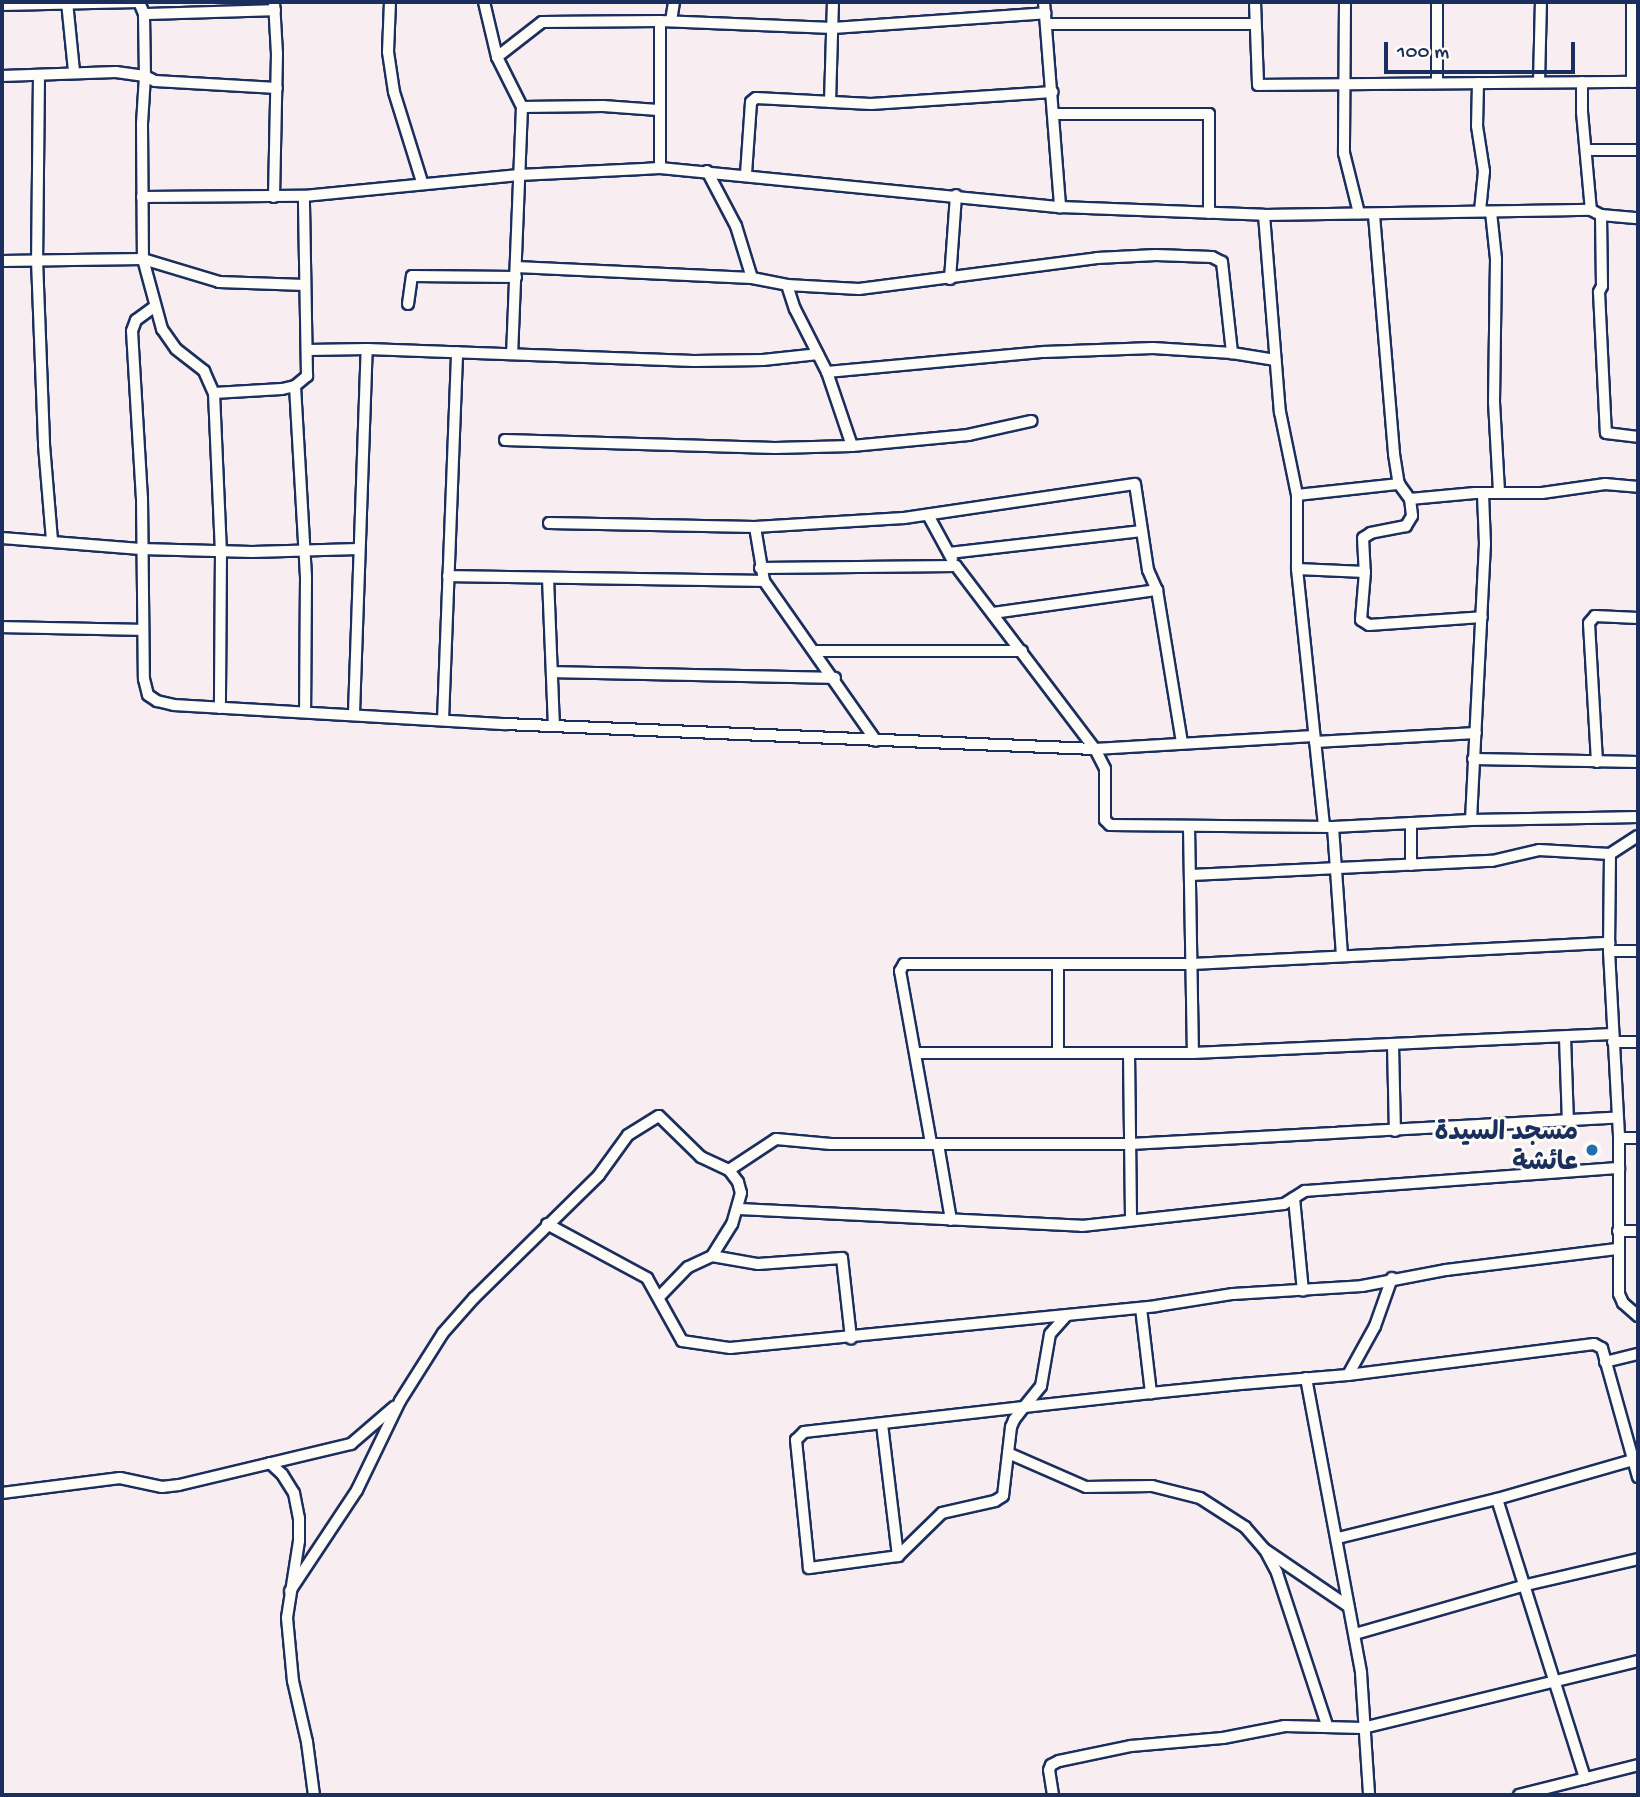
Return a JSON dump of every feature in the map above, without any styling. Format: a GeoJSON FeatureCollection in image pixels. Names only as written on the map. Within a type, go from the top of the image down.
{"type":"FeatureCollection","features":[{"type":"Feature","properties":{"kind":"street"},"geometry":{"type":"LineString","coordinates":[[2,5],[139,2],[144,14],[143,259],[154,307],[169,341],[204,371],[214,393],[221,551],[220,708]]}},
{"type":"Feature","properties":{"kind":"street"},"geometry":{"type":"LineString","coordinates":[[390,2],[388,52],[394,92],[422,182]]}},
{"type":"Feature","properties":{"kind":"street"},"geometry":{"type":"LineString","coordinates":[[484,2],[497,57],[522,107],[512,354]]}},
{"type":"Feature","properties":{"kind":"street"},"geometry":{"type":"LineString","coordinates":[[660,168],[658,110],[666,21],[674,2]]}},
{"type":"Feature","properties":{"kind":"street"},"geometry":{"type":"LineString","coordinates":[[830,103],[833,2]]}},
{"type":"Feature","properties":{"kind":"street"},"geometry":{"type":"LineString","coordinates":[[1255,2],[1258,85],[1635,82],[1632,2]]}},
{"type":"Feature","properties":{"kind":"street"},"geometry":{"type":"LineString","coordinates":[[1345,2],[1344,153],[1359,213]]}},
{"type":"Feature","properties":{"kind":"street"},"geometry":{"type":"LineString","coordinates":[[1437,2],[1437,82]]}},
{"type":"Feature","properties":{"kind":"street"},"geometry":{"type":"LineString","coordinates":[[1539,82],[1541,2]]}},
{"type":"Feature","properties":{"kind":"street"},"geometry":{"type":"LineString","coordinates":[[67,4],[74,71]]}},
{"type":"Feature","properties":{"kind":"street"},"geometry":{"type":"LineString","coordinates":[[144,14],[275,6],[277,88],[274,197]]}},
{"type":"Feature","properties":{"kind":"street"},"geometry":{"type":"LineString","coordinates":[[497,57],[542,22],[666,21],[833,28],[1045,13],[1255,24]]}},
{"type":"Feature","properties":{"kind":"street"},"geometry":{"type":"LineString","coordinates":[[1045,13],[1060,207]]}},
{"type":"Feature","properties":{"kind":"street"},"geometry":{"type":"LineString","coordinates":[[2,76],[74,71],[145,76],[166,82],[277,88]]}},
{"type":"Feature","properties":{"kind":"street"},"geometry":{"type":"LineString","coordinates":[[39,75],[37,260],[44,445],[52,540]]}},
{"type":"Feature","properties":{"kind":"street"},"geometry":{"type":"LineString","coordinates":[[1582,82],[1586,150],[1596,212],[1602,286],[1599,292],[1606,433],[1638,437]]}},
{"type":"Feature","properties":{"kind":"street"},"geometry":{"type":"LineString","coordinates":[[1478,83],[1477,126],[1484,172],[1486,212],[1496,259],[1494,402],[1499,492]]}},
{"type":"Feature","properties":{"kind":"street"},"geometry":{"type":"LineString","coordinates":[[746,174],[752,99],[909,103],[1053,92]]}},
{"type":"Feature","properties":{"kind":"street"},"geometry":{"type":"LineString","coordinates":[[522,107],[603,106],[658,110]]}},
{"type":"Feature","properties":{"kind":"street"},"geometry":{"type":"LineString","coordinates":[[1054,114],[1209,114],[1209,212]]}},
{"type":"Feature","properties":{"kind":"street"},"geometry":{"type":"LineString","coordinates":[[1586,150],[1638,150]]}},
{"type":"Feature","properties":{"kind":"street"},"geometry":{"type":"LineString","coordinates":[[142,197],[304,196],[422,182],[660,168],[746,174],[1060,207],[1264,215],[1596,212],[1638,218]]}},
{"type":"Feature","properties":{"kind":"street"},"geometry":{"type":"LineString","coordinates":[[706,172],[736,226],[752,278]]}},
{"type":"Feature","properties":{"kind":"street"},"geometry":{"type":"LineString","coordinates":[[950,279],[956,195]]}},
{"type":"Feature","properties":{"kind":"street"},"geometry":{"type":"LineString","coordinates":[[214,393],[264,391],[295,386],[307,376],[304,196]]}},
{"type":"Feature","properties":{"kind":"street"},"geometry":{"type":"LineString","coordinates":[[1264,215],[1280,412],[1297,495],[1297,569],[1315,739],[1335,869],[1342,956]]}},
{"type":"Feature","properties":{"kind":"street"},"geometry":{"type":"LineString","coordinates":[[1374,215],[1383,353],[1399,484],[1410,499],[1412,516],[1406,526],[1371,533],[1363,538],[1365,572],[1361,620],[1364,624],[1407,624],[1482,617]]}},
{"type":"Feature","properties":{"kind":"street"},"geometry":{"type":"LineString","coordinates":[[408,304],[412,276],[516,272],[752,278],[787,285],[859,289],[1097,258],[1156,255],[1218,258],[1222,262],[1232,353]]}},
{"type":"Feature","properties":{"kind":"street"},"geometry":{"type":"LineString","coordinates":[[2,261],[143,259],[219,282],[305,285]]}},
{"type":"Feature","properties":{"kind":"street"},"geometry":{"type":"LineString","coordinates":[[787,285],[795,309],[827,372],[852,446]]}},
{"type":"Feature","properties":{"kind":"street"},"geometry":{"type":"LineString","coordinates":[[154,307],[136,320],[132,331],[141,450],[144,678],[148,695],[157,701],[174,705],[443,720],[1096,749],[1182,743],[1476,733]]}},
{"type":"Feature","properties":{"kind":"street"},"geometry":{"type":"LineString","coordinates":[[827,372],[1044,352],[1153,348],[1232,353],[1275,360]]}},
{"type":"Feature","properties":{"kind":"street"},"geometry":{"type":"LineString","coordinates":[[308,350],[367,349],[694,361],[763,360],[818,354]]}},
{"type":"Feature","properties":{"kind":"street"},"geometry":{"type":"LineString","coordinates":[[354,713],[367,349]]}},
{"type":"Feature","properties":{"kind":"street"},"geometry":{"type":"LineString","coordinates":[[443,720],[457,352]]}},
{"type":"Feature","properties":{"kind":"street"},"geometry":{"type":"LineString","coordinates":[[295,386],[305,550],[305,711]]}},
{"type":"Feature","properties":{"kind":"street"},"geometry":{"type":"LineString","coordinates":[[505,440],[775,447],[852,446],[968,435],[1031,421]]}},
{"type":"Feature","properties":{"kind":"street"},"geometry":{"type":"LineString","coordinates":[[549,523],[755,527],[928,515],[1130,483],[1136,488],[1148,570],[1157,590],[1182,743]]}},
{"type":"Feature","properties":{"kind":"street"},"geometry":{"type":"LineString","coordinates":[[1297,495],[1399,484]]}},
{"type":"Feature","properties":{"kind":"street"},"geometry":{"type":"LineString","coordinates":[[1410,499],[1475,492],[1483,495],[1499,492],[1542,493],[1605,484],[1638,487]]}},
{"type":"Feature","properties":{"kind":"street"},"geometry":{"type":"LineString","coordinates":[[1471,820],[1485,544],[1483,495]]}},
{"type":"Feature","properties":{"kind":"street"},"geometry":{"type":"LineString","coordinates":[[928,515],[956,566],[1096,749],[1105,769],[1107,824],[1329,827],[1471,820],[1638,817]]}},
{"type":"Feature","properties":{"kind":"street"},"geometry":{"type":"LineString","coordinates":[[755,527],[764,581],[835,678],[876,741]]}},
{"type":"Feature","properties":{"kind":"street"},"geometry":{"type":"LineString","coordinates":[[949,553],[1142,531]]}},
{"type":"Feature","properties":{"kind":"street"},"geometry":{"type":"LineString","coordinates":[[2,538],[141,549],[359,549]]}},
{"type":"Feature","properties":{"kind":"street"},"geometry":{"type":"LineString","coordinates":[[760,568],[956,566]]}},
{"type":"Feature","properties":{"kind":"street"},"geometry":{"type":"LineString","coordinates":[[1297,569],[1365,572]]}},
{"type":"Feature","properties":{"kind":"street"},"geometry":{"type":"LineString","coordinates":[[448,576],[764,581]]}},
{"type":"Feature","properties":{"kind":"street"},"geometry":{"type":"LineString","coordinates":[[548,578],[554,725]]}},
{"type":"Feature","properties":{"kind":"street"},"geometry":{"type":"LineString","coordinates":[[993,613],[1157,590]]}},
{"type":"Feature","properties":{"kind":"street"},"geometry":{"type":"LineString","coordinates":[[1597,762],[1589,623],[1595,616],[1638,618]]}},
{"type":"Feature","properties":{"kind":"street"},"geometry":{"type":"LineString","coordinates":[[2,627],[142,630]]}},
{"type":"Feature","properties":{"kind":"street"},"geometry":{"type":"LineString","coordinates":[[814,651],[1022,651]]}},
{"type":"Feature","properties":{"kind":"street"},"geometry":{"type":"LineString","coordinates":[[552,672],[835,678]]}},
{"type":"Feature","properties":{"kind":"street"},"geometry":{"type":"LineString","coordinates":[[1473,759],[1638,762]]}},
{"type":"Feature","properties":{"kind":"street"},"geometry":{"type":"LineString","coordinates":[[1411,823],[1411,865]]}},
{"type":"Feature","properties":{"kind":"street"},"geometry":{"type":"LineString","coordinates":[[1189,827],[1194,1053]]}},
{"type":"Feature","properties":{"kind":"street"},"geometry":{"type":"LineString","coordinates":[[1191,875],[1492,861],[1539,850],[1610,854],[1638,836]]}},
{"type":"Feature","properties":{"kind":"street"},"geometry":{"type":"LineString","coordinates":[[1610,854],[1609,947],[1619,1138],[1619,1294],[1638,1316]]}},
{"type":"Feature","properties":{"kind":"street"},"geometry":{"type":"LineString","coordinates":[[951,1220],[900,971],[904,964],[1192,964],[1609,947],[1638,951]]}},
{"type":"Feature","properties":{"kind":"street"},"geometry":{"type":"LineString","coordinates":[[1058,964],[1058,1052]]}},
{"type":"Feature","properties":{"kind":"street"},"geometry":{"type":"LineString","coordinates":[[1565,1037],[1567,1121]]}},
{"type":"Feature","properties":{"kind":"street"},"geometry":{"type":"LineString","coordinates":[[917,1053],[1194,1053],[1565,1037],[1613,1038],[1638,1042]]}},
{"type":"Feature","properties":{"kind":"street"},"geometry":{"type":"LineString","coordinates":[[1393,1045],[1395,1131]]}},
{"type":"Feature","properties":{"kind":"street"},"geometry":{"type":"LineString","coordinates":[[1129,1053],[1131,1219]]}},
{"type":"Feature","properties":{"kind":"street"},"geometry":{"type":"LineString","coordinates":[[290,1591],[357,1490],[400,1401],[443,1333],[547,1224],[599,1175],[628,1135],[654,1116],[664,1117],[701,1157],[729,1170],[738,1182],[741,1193],[738,1209],[712,1256]]}},
{"type":"Feature","properties":{"kind":"street"},"geometry":{"type":"LineString","coordinates":[[729,1170],[776,1139],[831,1144],[1130,1144],[1617,1118]]}},
{"type":"Feature","properties":{"kind":"street"},"geometry":{"type":"LineString","coordinates":[[1619,1138],[1638,1138]]}},
{"type":"Feature","properties":{"kind":"street"},"geometry":{"type":"LineString","coordinates":[[738,1209],[1062,1227],[1284,1204],[1305,1191],[1619,1168]]}},
{"type":"Feature","properties":{"kind":"street"},"geometry":{"type":"LineString","coordinates":[[1294,1198],[1303,1291]]}},
{"type":"Feature","properties":{"kind":"street"},"geometry":{"type":"LineString","coordinates":[[547,1224],[641,1274],[659,1297],[680,1338],[685,1342],[730,1348],[1141,1308],[1233,1293],[1362,1286],[1392,1278],[1617,1249]]}},
{"type":"Feature","properties":{"kind":"street"},"geometry":{"type":"LineString","coordinates":[[1618,1231],[1638,1231]]}},
{"type":"Feature","properties":{"kind":"street"},"geometry":{"type":"LineString","coordinates":[[659,1297],[688,1267],[712,1256],[758,1265],[842,1258],[851,1338]]}},
{"type":"Feature","properties":{"kind":"street"},"geometry":{"type":"LineString","coordinates":[[1348,1375],[1375,1326],[1392,1278]]}},
{"type":"Feature","properties":{"kind":"street"},"geometry":{"type":"LineString","coordinates":[[1141,1308],[1151,1393]]}},
{"type":"Feature","properties":{"kind":"street"},"geometry":{"type":"LineString","coordinates":[[1067,1315],[1050,1334],[1044,1378],[1024,1407],[1011,1427],[1003,1496],[995,1501],[942,1513],[898,1556],[809,1568],[798,1435],[1024,1407],[1151,1393],[1348,1375],[1594,1344],[1602,1348],[1638,1477]]}},
{"type":"Feature","properties":{"kind":"street"},"geometry":{"type":"LineString","coordinates":[[1605,1362],[1638,1354]]}},
{"type":"Feature","properties":{"kind":"street"},"geometry":{"type":"LineString","coordinates":[[1306,1378],[1355,1634],[1361,1674],[1369,1795]]}},
{"type":"Feature","properties":{"kind":"street"},"geometry":{"type":"LineString","coordinates":[[2,1493],[120,1478],[162,1487],[179,1485],[351,1444],[400,1401]]}},
{"type":"Feature","properties":{"kind":"street"},"geometry":{"type":"LineString","coordinates":[[882,1424],[898,1556]]}},
{"type":"Feature","properties":{"kind":"street"},"geometry":{"type":"LineString","coordinates":[[1008,1453],[1086,1487],[1152,1486],[1200,1498],[1245,1527],[1264,1549],[1277,1573],[1327,1726]]}},
{"type":"Feature","properties":{"kind":"street"},"geometry":{"type":"LineString","coordinates":[[1338,1538],[1497,1499],[1633,1460]]}},
{"type":"Feature","properties":{"kind":"street"},"geometry":{"type":"LineString","coordinates":[[270,1463],[282,1474],[294,1493],[299,1518],[299,1541],[287,1618],[293,1681],[307,1742],[314,1795]]}},
{"type":"Feature","properties":{"kind":"street"},"geometry":{"type":"LineString","coordinates":[[1497,1499],[1522,1586],[1585,1779]]}},
{"type":"Feature","properties":{"kind":"street"},"geometry":{"type":"LineString","coordinates":[[1264,1549],[1348,1606]]}},
{"type":"Feature","properties":{"kind":"street"},"geometry":{"type":"LineString","coordinates":[[1355,1634],[1522,1586],[1638,1559]]}},
{"type":"Feature","properties":{"kind":"street"},"geometry":{"type":"LineString","coordinates":[[1053,1795],[1049,1770],[1051,1765],[1059,1761],[1131,1746],[1223,1738],[1286,1726],[1363,1728],[1638,1661]]}},
{"type":"Feature","properties":{"kind":"street"},"geometry":{"type":"LineString","coordinates":[[1519,1795],[1638,1765]]}},
{"type":"Feature","properties":{"kind":"place","name":"مسجد السيدة عائشة"},"geometry":{"type":"Point","coordinates":[1592,1150]}}]}
